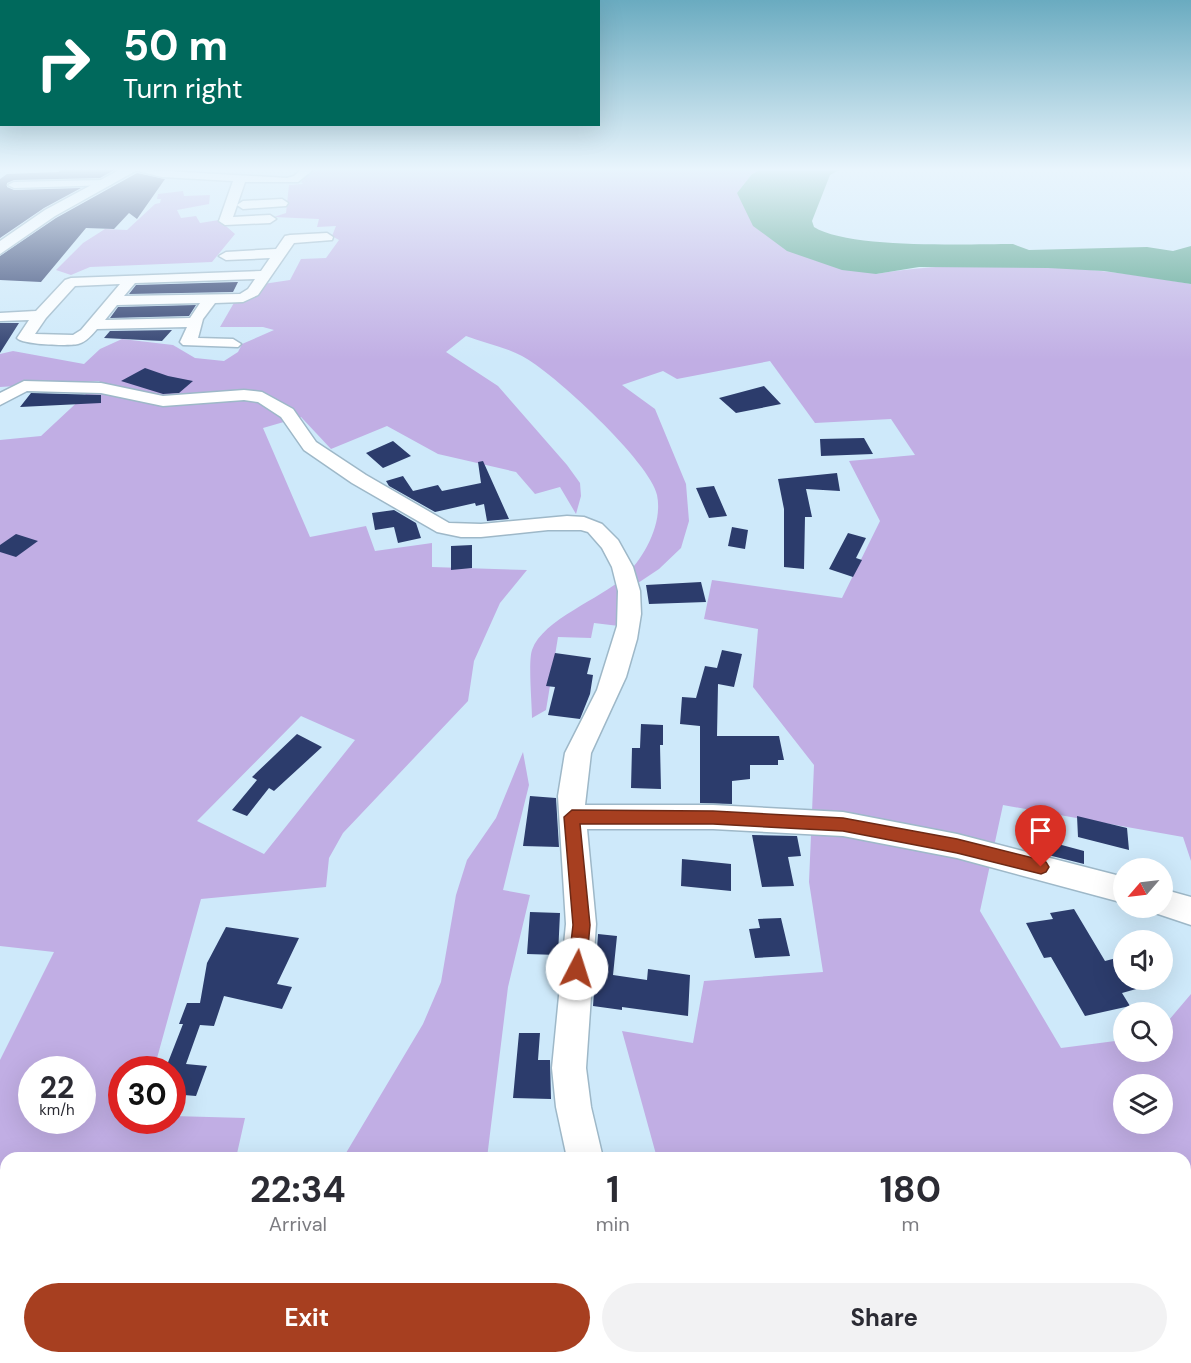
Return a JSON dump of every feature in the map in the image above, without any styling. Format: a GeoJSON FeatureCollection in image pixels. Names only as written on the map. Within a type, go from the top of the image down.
{"type":"FeatureCollection","features":[{"type":"Feature","properties":{"kind":"street"},"geometry":{"type":"LineString","coordinates":[[0,249],[23,233]]}},
{"type":"Feature","properties":{"kind":"street"},"geometry":{"type":"LineString","coordinates":[[114,301],[246,297],[260,284],[264,275],[293,238],[327,237]]}},
{"type":"Feature","properties":{"kind":"street"},"geometry":{"type":"LineString","coordinates":[[247,255],[260,241]]}},
{"type":"Feature","properties":{"kind":"street"},"geometry":{"type":"LineString","coordinates":[[226,256],[281,253]]}},
{"type":"Feature","properties":{"kind":"street"},"geometry":{"type":"LineString","coordinates":[[131,279],[114,301],[75,341],[25,338],[40,315],[72,282],[131,279],[264,275]]}},
{"type":"Feature","properties":{"kind":"street"},"geometry":{"type":"LineString","coordinates":[[211,299],[197,321],[188,342],[233,344]]}},
{"type":"Feature","properties":{"kind":"street"},"geometry":{"type":"LineString","coordinates":[[0,317],[40,315]]}},
{"type":"Feature","properties":{"kind":"street"},"geometry":{"type":"LineString","coordinates":[[92,325],[197,321]]}},
{"type":"Feature","properties":{"kind":"street"},"geometry":{"type":"LineString","coordinates":[[0,383],[24,386],[101,388],[163,401],[244,395],[262,397],[287,413],[310,446],[359,479],[444,528],[457,532],[480,532],[571,521],[585,523],[596,529],[617,555],[629,597],[630,615],[621,654],[599,713],[579,752],[572,789],[572,817],[581,925],[569,1058],[575,1116],[584,1152]]}},
{"type":"Feature","properties":{"kind":"street"},"geometry":{"type":"LineString","coordinates":[[0,400],[24,386]]}},
{"type":"Feature","properties":{"kind":"street"},"geometry":{"type":"LineString","coordinates":[[572,817],[713,817],[843,824],[957,846],[1113,887]]}},
{"type":"Feature","properties":{"kind":"street"},"geometry":{"type":"LineString","coordinates":[[1173,905],[1191,910]]}},
{"type":"Feature","properties":{"kind":"shaded area"},"geometry":{"type":"Polygon","coordinates":[[[99,233],[235,234],[212,262],[90,267],[71,275],[56,270],[83,243],[99,233]]]}},
{"type":"Feature","properties":{"kind":"shaded area"},"geometry":{"type":"Polygon","coordinates":[[[333,233],[805,233],[876,274],[953,266],[1034,266],[1114,272],[1191,284],[1191,861],[1183,837],[1003,805],[980,911],[1061,1048],[1113,1041],[1113,1062],[1173,1062],[1173,1015],[1191,994],[1191,1152],[655,1152],[622,1031],[693,1043],[704,981],[823,972],[809,882],[814,765],[753,687],[758,629],[704,619],[712,580],[842,598],[880,521],[849,461],[915,455],[891,419],[815,423],[770,361],[677,379],[663,371],[622,385],[655,409],[686,484],[689,521],[681,548],[659,569],[620,595],[619,626],[594,623],[591,638],[558,637],[546,710],[532,718],[531,656],[538,639],[560,619],[614,585],[631,569],[645,550],[654,529],[658,506],[657,495],[651,480],[620,441],[555,380],[522,356],[466,336],[446,352],[498,386],[567,465],[580,483],[581,496],[576,514],[560,487],[535,494],[516,472],[438,454],[387,426],[331,449],[301,417],[263,428],[310,537],[366,526],[375,551],[432,543],[432,567],[527,570],[500,603],[474,661],[468,701],[343,833],[329,858],[326,887],[201,899],[158,1056],[108,1056],[108,1134],[186,1134],[186,1116],[245,1118],[237,1152],[0,1152],[0,1060],[54,952],[0,946],[0,440],[41,436],[100,381],[0,387],[0,354],[13,351],[84,364],[100,349],[122,339],[173,345],[195,358],[224,361],[238,352],[242,344],[274,330],[263,327],[220,327],[235,301],[246,301],[263,284],[290,280],[301,259],[326,258],[339,240],[332,236],[333,233]],[[301,716],[197,821],[264,854],[355,740],[301,716]]]}},
{"type":"Feature","properties":{"kind":"shaded area"},"geometry":{"type":"Polygon","coordinates":[[[762,233],[828,233],[853,239],[910,244],[1013,244],[1029,250],[1147,247],[1173,251],[1191,246],[1191,284],[1104,271],[1048,268],[919,267],[876,274],[842,270],[787,251],[762,233]]]}},
{"type":"Feature","properties":{"kind":"shaded area"},"geometry":{"type":"Polygon","coordinates":[[[523,752],[529,785],[503,890],[530,895],[508,987],[488,1152],[347,1152],[423,1024],[441,982],[456,895],[467,860],[496,818],[523,752]]]}},
{"type":"Feature","properties":{"kind":"building"},"geometry":{"type":"Polygon","coordinates":[[[34,233],[82,233],[41,282],[0,280],[0,256],[34,233]]]}},
{"type":"Feature","properties":{"kind":"building"},"geometry":{"type":"Polygon","coordinates":[[[238,282],[233,292],[129,294],[136,285],[238,282]]]}},
{"type":"Feature","properties":{"kind":"building"},"geometry":{"type":"Polygon","coordinates":[[[196,305],[189,316],[110,318],[118,307],[196,305]]]}},
{"type":"Feature","properties":{"kind":"building"},"geometry":{"type":"Polygon","coordinates":[[[0,323],[19,323],[0,353],[0,323]]]}},
{"type":"Feature","properties":{"kind":"building"},"geometry":{"type":"Polygon","coordinates":[[[172,330],[162,341],[104,338],[110,331],[172,330]]]}},
{"type":"Feature","properties":{"kind":"building"},"geometry":{"type":"Polygon","coordinates":[[[145,368],[193,381],[179,393],[163,394],[121,381],[145,368]]]}},
{"type":"Feature","properties":{"kind":"building"},"geometry":{"type":"Polygon","coordinates":[[[764,386],[781,404],[736,413],[719,398],[764,386]]]}},
{"type":"Feature","properties":{"kind":"building"},"geometry":{"type":"Polygon","coordinates":[[[31,393],[101,395],[101,403],[20,407],[31,393]]]}},
{"type":"Feature","properties":{"kind":"building"},"geometry":{"type":"Polygon","coordinates":[[[864,438],[873,454],[821,456],[820,439],[864,438]]]}},
{"type":"Feature","properties":{"kind":"building"},"geometry":{"type":"Polygon","coordinates":[[[393,441],[411,456],[383,468],[366,453],[393,441]]]}},
{"type":"Feature","properties":{"kind":"building"},"geometry":{"type":"Polygon","coordinates":[[[483,461],[509,519],[487,521],[484,504],[476,506],[475,503],[435,512],[389,486],[386,481],[403,476],[413,491],[438,485],[442,491],[481,483],[478,462],[483,461]]]}},
{"type":"Feature","properties":{"kind":"building"},"geometry":{"type":"Polygon","coordinates":[[[837,473],[840,491],[806,489],[812,517],[805,517],[804,569],[784,567],[784,509],[778,479],[837,473]]]}},
{"type":"Feature","properties":{"kind":"building"},"geometry":{"type":"Polygon","coordinates":[[[714,486],[727,516],[709,518],[696,488],[714,486]]]}},
{"type":"Feature","properties":{"kind":"building"},"geometry":{"type":"Polygon","coordinates":[[[394,510],[416,523],[421,538],[398,543],[394,527],[375,530],[372,513],[394,510]]]}},
{"type":"Feature","properties":{"kind":"building"},"geometry":{"type":"Polygon","coordinates":[[[732,527],[748,530],[745,549],[728,546],[732,527]]]}},
{"type":"Feature","properties":{"kind":"building"},"geometry":{"type":"Polygon","coordinates":[[[848,533],[866,538],[856,558],[862,560],[853,577],[829,569],[848,533]]]}},
{"type":"Feature","properties":{"kind":"building"},"geometry":{"type":"Polygon","coordinates":[[[16,534],[38,541],[16,557],[0,552],[0,545],[16,534]]]}},
{"type":"Feature","properties":{"kind":"building"},"geometry":{"type":"Polygon","coordinates":[[[472,545],[472,568],[451,570],[451,546],[472,545]]]}},
{"type":"Feature","properties":{"kind":"building"},"geometry":{"type":"Polygon","coordinates":[[[701,582],[706,602],[649,604],[646,585],[701,582]]]}},
{"type":"Feature","properties":{"kind":"building"},"geometry":{"type":"Polygon","coordinates":[[[722,650],[742,654],[734,687],[718,684],[717,736],[779,736],[784,760],[778,760],[778,765],[750,765],[750,779],[732,781],[732,804],[700,803],[700,726],[680,724],[682,697],[696,698],[705,666],[717,668],[722,650]]]}},
{"type":"Feature","properties":{"kind":"building"},"geometry":{"type":"Polygon","coordinates":[[[555,653],[591,658],[587,674],[593,675],[590,694],[580,719],[548,715],[555,687],[546,686],[555,653]]]}},
{"type":"Feature","properties":{"kind":"building"},"geometry":{"type":"Polygon","coordinates":[[[641,724],[663,725],[663,745],[660,745],[661,789],[631,788],[632,748],[640,748],[641,724]]]}},
{"type":"Feature","properties":{"kind":"building"},"geometry":{"type":"Polygon","coordinates":[[[297,734],[322,747],[274,791],[269,788],[247,816],[232,810],[257,780],[252,777],[297,734]]]}},
{"type":"Feature","properties":{"kind":"building"},"geometry":{"type":"Polygon","coordinates":[[[530,796],[556,798],[559,847],[523,846],[530,796]]]}},
{"type":"Feature","properties":{"kind":"building"},"geometry":{"type":"Polygon","coordinates":[[[1077,816],[1127,828],[1129,850],[1078,837],[1077,816]]]}},
{"type":"Feature","properties":{"kind":"building"},"geometry":{"type":"Polygon","coordinates":[[[752,835],[797,836],[801,856],[788,857],[794,886],[762,887],[752,835]]]}},
{"type":"Feature","properties":{"kind":"building"},"geometry":{"type":"Polygon","coordinates":[[[1032,837],[1084,851],[1084,864],[1032,851],[1032,837]]]}},
{"type":"Feature","properties":{"kind":"building"},"geometry":{"type":"Polygon","coordinates":[[[682,859],[731,864],[731,891],[681,886],[682,859]]]}},
{"type":"Feature","properties":{"kind":"building"},"geometry":{"type":"Polygon","coordinates":[[[1074,909],[1105,961],[1113,959],[1113,990],[1133,990],[1122,993],[1128,1002],[1113,1002],[1113,1010],[1085,1016],[1051,957],[1044,958],[1026,923],[1053,919],[1050,913],[1074,909]]]}},
{"type":"Feature","properties":{"kind":"building"},"geometry":{"type":"Polygon","coordinates":[[[530,912],[560,913],[558,955],[527,954],[530,912]]]}},
{"type":"Feature","properties":{"kind":"building"},"geometry":{"type":"Polygon","coordinates":[[[781,918],[790,956],[755,958],[749,929],[760,928],[758,919],[781,918]]]}},
{"type":"Feature","properties":{"kind":"building"},"geometry":{"type":"Polygon","coordinates":[[[226,927],[299,938],[277,984],[292,987],[282,1009],[224,996],[214,1026],[200,1025],[186,1064],[186,1056],[170,1056],[183,1024],[179,1024],[187,1003],[200,1003],[207,963],[226,927]]]}},
{"type":"Feature","properties":{"kind":"building"},"geometry":{"type":"Polygon","coordinates":[[[598,934],[617,936],[613,975],[647,980],[648,969],[690,975],[688,1016],[622,1007],[622,1010],[593,1006],[598,934]]]}},
{"type":"Feature","properties":{"kind":"building"},"geometry":{"type":"Polygon","coordinates":[[[519,1033],[540,1033],[538,1060],[550,1060],[551,1099],[513,1098],[519,1033]]]}},
{"type":"Feature","properties":{"kind":"building"},"geometry":{"type":"Polygon","coordinates":[[[186,1064],[207,1066],[196,1096],[186,1095],[186,1064]]]}},
{"type":"Feature","properties":{"kind":"route"},"geometry":{"type":"LineString","coordinates":[[577,969],[581,925],[572,817],[626,819],[713,817],[843,824],[957,846],[1041,867]]}}]}
